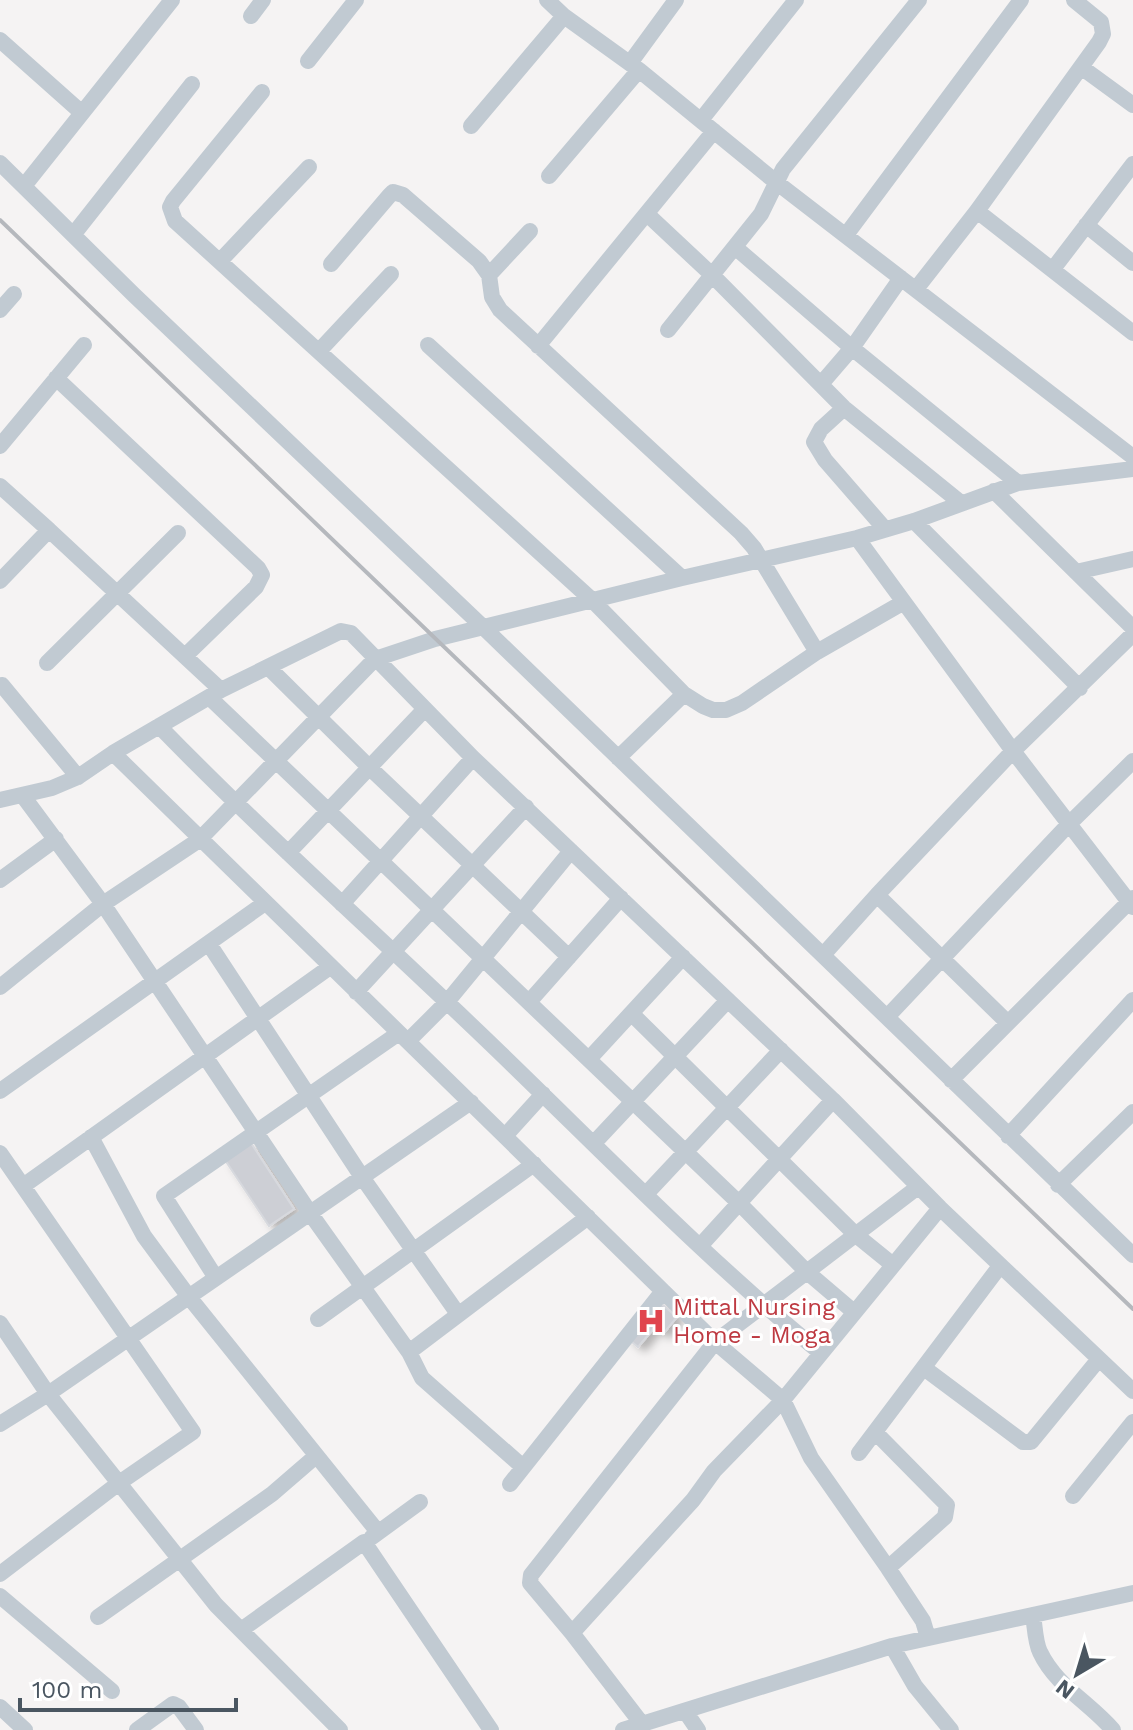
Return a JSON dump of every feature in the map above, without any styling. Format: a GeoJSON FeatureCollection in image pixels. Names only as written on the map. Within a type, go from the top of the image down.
{"type":"FeatureCollection","features":[{"type":"Feature","properties":{"kind":"street"},"geometry":{"type":"LineString","coordinates":[[24,186],[172,0]]}},
{"type":"Feature","properties":{"kind":"street"},"geometry":{"type":"LineString","coordinates":[[251,16],[263,0]]}},
{"type":"Feature","properties":{"kind":"street"},"geometry":{"type":"LineString","coordinates":[[308,61],[356,0]]}},
{"type":"Feature","properties":{"kind":"street"},"geometry":{"type":"LineString","coordinates":[[547,0],[776,182],[1133,457]]}},
{"type":"Feature","properties":{"kind":"street"},"geometry":{"type":"LineString","coordinates":[[549,176],[634,67],[676,0]]}},
{"type":"Feature","properties":{"kind":"street"},"geometry":{"type":"LineString","coordinates":[[538,346],[647,214],[796,0]]}},
{"type":"Feature","properties":{"kind":"street"},"geometry":{"type":"LineString","coordinates":[[668,330],[761,214],[783,169],[919,0]]}},
{"type":"Feature","properties":{"kind":"street"},"geometry":{"type":"LineString","coordinates":[[846,235],[1021,0]]}},
{"type":"Feature","properties":{"kind":"street"},"geometry":{"type":"LineString","coordinates":[[916,289],[977,211],[1099,42],[1103,27],[1099,18],[1074,0]]}},
{"type":"Feature","properties":{"kind":"street"},"geometry":{"type":"LineString","coordinates":[[471,126],[564,16]]}},
{"type":"Feature","properties":{"kind":"street"},"geometry":{"type":"LineString","coordinates":[[0,40],[82,113]]}},
{"type":"Feature","properties":{"kind":"street"},"geometry":{"type":"LineString","coordinates":[[1081,67],[1133,105]]}},
{"type":"Feature","properties":{"kind":"street"},"geometry":{"type":"LineString","coordinates":[[73,235],[192,84]]}},
{"type":"Feature","properties":{"kind":"street"},"geometry":{"type":"LineString","coordinates":[[262,92],[181,190],[170,207],[175,221],[592,600],[684,694],[713,710],[726,710],[904,602]]}},
{"type":"Feature","properties":{"kind":"street"},"geometry":{"type":"LineString","coordinates":[[0,163],[1133,1255]]}},
{"type":"Feature","properties":{"kind":"street"},"geometry":{"type":"LineString","coordinates":[[1053,269],[1133,164]]}},
{"type":"Feature","properties":{"kind":"street"},"geometry":{"type":"LineString","coordinates":[[221,260],[309,167]]}},
{"type":"Feature","properties":{"kind":"street"},"geometry":{"type":"LineString","coordinates":[[331,264],[389,196],[398,192],[469,251],[489,275],[494,304],[728,518],[754,548],[817,652]]}},
{"type":"Feature","properties":{"kind":"street"},"geometry":{"type":"LineString","coordinates":[[977,211],[1133,333]]}},
{"type":"Feature","properties":{"kind":"street"},"geometry":{"type":"LineString","coordinates":[[647,214],[844,408],[961,503]]}},
{"type":"Feature","properties":{"kind":"street"},"geometry":{"type":"LineString","coordinates":[[1086,225],[1133,263]]}},
{"type":"Feature","properties":{"kind":"street"},"geometry":{"type":"LineString","coordinates":[[489,275],[530,231]]}},
{"type":"Feature","properties":{"kind":"street"},"geometry":{"type":"LineString","coordinates":[[736,248],[852,348],[1018,483]]}},
{"type":"Feature","properties":{"kind":"street"},"geometry":{"type":"LineString","coordinates":[[320,350],[391,274]]}},
{"type":"Feature","properties":{"kind":"street"},"geometry":{"type":"LineString","coordinates":[[821,384],[852,348],[901,278]]}},
{"type":"Feature","properties":{"kind":"street"},"geometry":{"type":"LineString","coordinates":[[0,310],[14,294]]}},
{"type":"Feature","properties":{"kind":"street"},"geometry":{"type":"LineString","coordinates":[[0,446],[84,345]]}},
{"type":"Feature","properties":{"kind":"street"},"geometry":{"type":"LineString","coordinates":[[428,345],[682,578]]}},
{"type":"Feature","properties":{"kind":"street"},"geometry":{"type":"LineString","coordinates":[[56,378],[262,575],[256,587],[185,656]]}},
{"type":"Feature","properties":{"kind":"street"},"geometry":{"type":"LineString","coordinates":[[844,408],[821,429],[814,442],[825,460],[885,529]]}},
{"type":"Feature","properties":{"kind":"street"},"geometry":{"type":"LineString","coordinates":[[0,987],[103,904],[199,840],[375,659],[435,639],[857,538],[1018,483],[1133,469]]}},
{"type":"Feature","properties":{"kind":"street"},"geometry":{"type":"LineString","coordinates":[[0,486],[185,656],[277,761],[739,1203],[807,1272],[854,1312]]}},
{"type":"Feature","properties":{"kind":"street"},"geometry":{"type":"LineString","coordinates":[[994,491],[1133,628]]}},
{"type":"Feature","properties":{"kind":"street"},"geometry":{"type":"LineString","coordinates":[[914,521],[1080,688]]}},
{"type":"Feature","properties":{"kind":"street"},"geometry":{"type":"LineString","coordinates":[[0,581],[49,530]]}},
{"type":"Feature","properties":{"kind":"street"},"geometry":{"type":"LineString","coordinates":[[47,663],[178,533]]}},
{"type":"Feature","properties":{"kind":"street"},"geometry":{"type":"LineString","coordinates":[[857,538],[1013,751],[1132,902],[951,1080]]}},
{"type":"Feature","properties":{"kind":"street"},"geometry":{"type":"LineString","coordinates":[[1076,572],[1133,559]]}},
{"type":"Feature","properties":{"kind":"street"},"geometry":{"type":"LineString","coordinates":[[0,800],[23,796],[78,777],[215,693],[341,631],[356,637],[473,758],[781,1050],[918,1187],[1133,1391]]}},
{"type":"Feature","properties":{"kind":"street"},"geometry":{"type":"LineString","coordinates":[[823,955],[1013,751],[1133,634]]}},
{"type":"Feature","properties":{"kind":"street"},"geometry":{"type":"LineString","coordinates":[[268,667],[569,957]]}},
{"type":"Feature","properties":{"kind":"street"},"geometry":{"type":"LineString","coordinates":[[2,685],[78,777]]}},
{"type":"Feature","properties":{"kind":"street"},"geometry":{"type":"LineString","coordinates":[[618,758],[684,694]]}},
{"type":"Feature","properties":{"kind":"street"},"geometry":{"type":"LineString","coordinates":[[288,853],[424,710]]}},
{"type":"Feature","properties":{"kind":"street"},"geometry":{"type":"LineString","coordinates":[[159,726],[235,804],[447,1002],[763,1306],[821,1353]]}},
{"type":"Feature","properties":{"kind":"street"},"geometry":{"type":"LineString","coordinates":[[113,753],[715,1342],[783,1400],[811,1458],[923,1621],[928,1638]]}},
{"type":"Feature","properties":{"kind":"street"},"geometry":{"type":"LineString","coordinates":[[342,904],[473,758]]}},
{"type":"Feature","properties":{"kind":"street"},"geometry":{"type":"LineString","coordinates":[[887,1017],[1070,823],[1133,761]]}},
{"type":"Feature","properties":{"kind":"street"},"geometry":{"type":"LineString","coordinates":[[23,796],[103,904],[310,1213],[409,1352],[422,1378],[523,1467]]}},
{"type":"Feature","properties":{"kind":"street"},"geometry":{"type":"LineString","coordinates":[[356,992],[526,807]]}},
{"type":"Feature","properties":{"kind":"street"},"geometry":{"type":"LineString","coordinates":[[0,880],[56,839]]}},
{"type":"Feature","properties":{"kind":"street"},"geometry":{"type":"LineString","coordinates":[[216,1278],[164,1196],[309,1096],[403,1037],[447,1002],[571,851]]}},
{"type":"Feature","properties":{"kind":"street"},"geometry":{"type":"LineString","coordinates":[[877,895],[1008,1023]]}},
{"type":"Feature","properties":{"kind":"street"},"geometry":{"type":"LineString","coordinates":[[529,1002],[621,898]]}},
{"type":"Feature","properties":{"kind":"street"},"geometry":{"type":"LineString","coordinates":[[0,1091],[265,903]]}},
{"type":"Feature","properties":{"kind":"street"},"geometry":{"type":"LineString","coordinates":[[209,944],[362,1177],[458,1314]]}},
{"type":"Feature","properties":{"kind":"street"},"geometry":{"type":"LineString","coordinates":[[589,1059],[683,957]]}},
{"type":"Feature","properties":{"kind":"street"},"geometry":{"type":"LineString","coordinates":[[23,1186],[330,967]]}},
{"type":"Feature","properties":{"kind":"street"},"geometry":{"type":"LineString","coordinates":[[594,1143],[728,1000]]}},
{"type":"Feature","properties":{"kind":"street"},"geometry":{"type":"LineString","coordinates":[[1008,1136],[1133,1000]]}},
{"type":"Feature","properties":{"kind":"street"},"geometry":{"type":"LineString","coordinates":[[632,1014],[856,1235],[893,1265]]}},
{"type":"Feature","properties":{"kind":"street"},"geometry":{"type":"LineString","coordinates":[[646,1194],[781,1050]]}},
{"type":"Feature","properties":{"kind":"street"},"geometry":{"type":"LineString","coordinates":[[505,1136],[543,1094]]}},
{"type":"Feature","properties":{"kind":"street"},"geometry":{"type":"LineString","coordinates":[[700,1246],[833,1100]]}},
{"type":"Feature","properties":{"kind":"street"},"geometry":{"type":"LineString","coordinates":[[0,1424],[471,1102]]}},
{"type":"Feature","properties":{"kind":"street"},"geometry":{"type":"LineString","coordinates":[[1058,1185],[1133,1112]]}},
{"type":"Feature","properties":{"kind":"street"},"geometry":{"type":"LineString","coordinates":[[91,1137],[144,1236],[316,1456],[371,1537],[491,1730]]}},
{"type":"Feature","properties":{"kind":"street"},"geometry":{"type":"LineString","coordinates":[[0,1153],[193,1432],[119,1483],[0,1574]]}},
{"type":"Feature","properties":{"kind":"street"},"geometry":{"type":"LineString","coordinates":[[318,1319],[361,1285],[534,1164]]}},
{"type":"Feature","properties":{"kind":"street"},"geometry":{"type":"LineString","coordinates":[[642,1724],[530,1583],[531,1575],[715,1342],[918,1187]]}},
{"type":"Feature","properties":{"kind":"street"},"geometry":{"type":"LineString","coordinates":[[572,1633],[693,1500],[714,1471],[783,1400],[940,1208]]}},
{"type":"Feature","properties":{"kind":"street"},"geometry":{"type":"LineString","coordinates":[[409,1352],[588,1217]]}},
{"type":"Feature","properties":{"kind":"street"},"geometry":{"type":"LineString","coordinates":[[859,1453],[1000,1266]]}},
{"type":"Feature","properties":{"kind":"street"},"geometry":{"type":"LineString","coordinates":[[510,1484],[663,1291]]}},
{"type":"Feature","properties":{"kind":"street"},"geometry":{"type":"LineString","coordinates":[[0,1323],[48,1394],[216,1605],[340,1730]]}},
{"type":"Feature","properties":{"kind":"street"},"geometry":{"type":"LineString","coordinates":[[924,1368],[1023,1442],[1031,1442],[1099,1359]]}},
{"type":"Feature","properties":{"kind":"street"},"geometry":{"type":"LineString","coordinates":[[1073,1496],[1133,1422]]}},
{"type":"Feature","properties":{"kind":"street"},"geometry":{"type":"LineString","coordinates":[[875,1432],[947,1505],[945,1517],[888,1568]]}},
{"type":"Feature","properties":{"kind":"street"},"geometry":{"type":"LineString","coordinates":[[98,1617],[272,1494],[316,1456]]}},
{"type":"Feature","properties":{"kind":"street"},"geometry":{"type":"LineString","coordinates":[[241,1630],[420,1502]]}},
{"type":"Feature","properties":{"kind":"street"},"geometry":{"type":"LineString","coordinates":[[623,1730],[892,1646],[1133,1593]]}},
{"type":"Feature","properties":{"kind":"street"},"geometry":{"type":"LineString","coordinates":[[0,1596],[112,1691]]}},
{"type":"Feature","properties":{"kind":"street"},"geometry":{"type":"LineString","coordinates":[[1033,1615],[1039,1651],[1055,1675],[1113,1730]]}},
{"type":"Feature","properties":{"kind":"street"},"geometry":{"type":"LineString","coordinates":[[892,1646],[915,1686],[951,1730]]}},
{"type":"Feature","properties":{"kind":"street"},"geometry":{"type":"LineString","coordinates":[[137,1730],[173,1704],[179,1707],[196,1730]]}},
{"type":"Feature","properties":{"kind":"street"},"geometry":{"type":"LineString","coordinates":[[0,1707],[25,1730]]}},
{"type":"Feature","properties":{"kind":"street"},"geometry":{"type":"LineString","coordinates":[[685,1711],[698,1730]]}},
{"type":"Feature","properties":{"kind":"building"},"geometry":{"type":"Polygon","coordinates":[[[251,1143],[294,1209],[269,1226],[225,1160],[251,1143]]]}},
{"type":"Feature","properties":{"kind":"building"},"geometry":{"type":"Polygon","coordinates":[[[658,1301],[677,1317],[663,1334],[655,1327],[638,1347],[626,1337],[658,1301]]]}},
{"type":"Feature","properties":{"kind":"railway"},"geometry":{"type":"LineString","coordinates":[[0,220],[1133,1309]]}},
{"type":"Feature","properties":{"kind":"place","name":"Mittal Nursing Home - Moga"},"geometry":{"type":"Point","coordinates":[651,1321]}}]}
